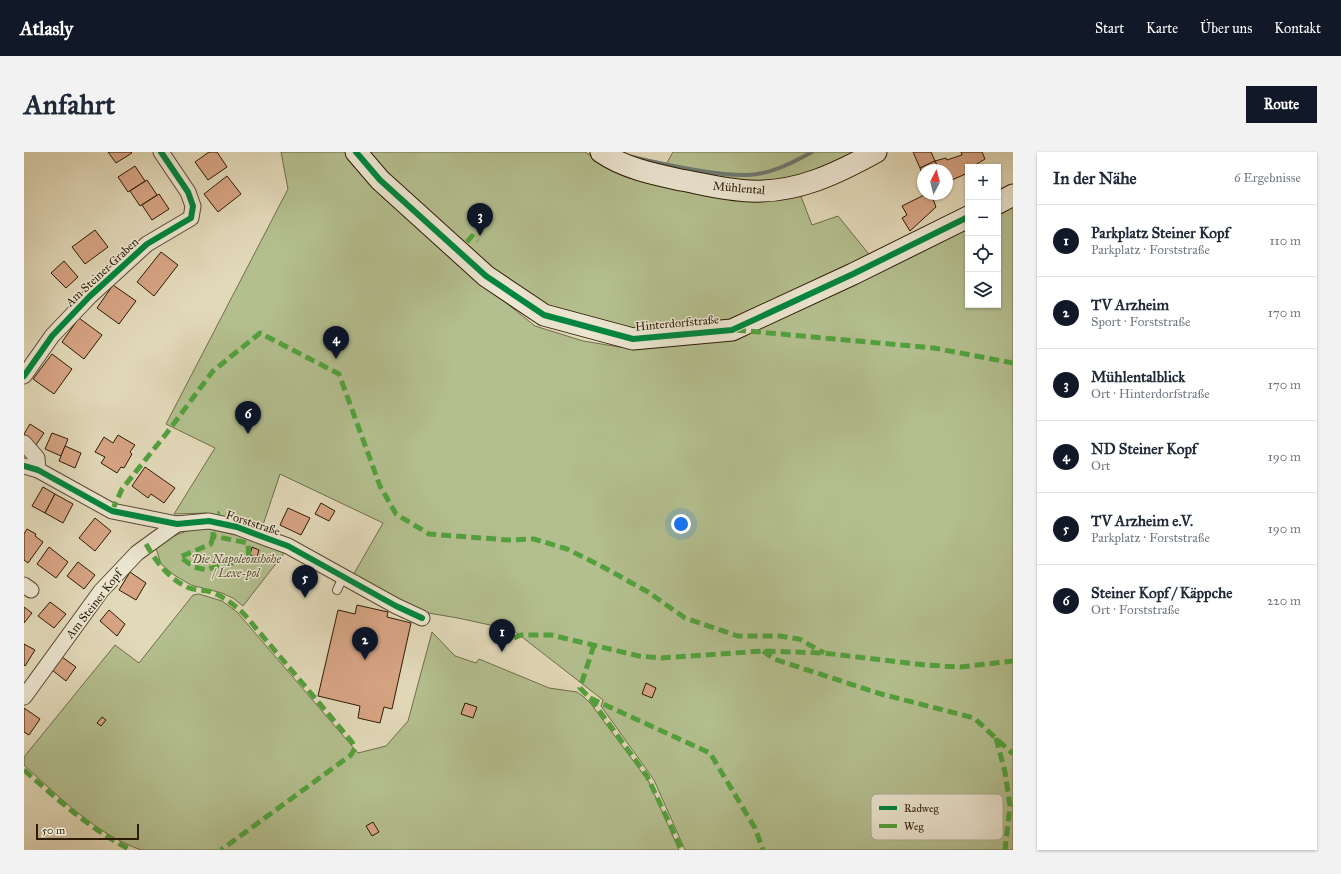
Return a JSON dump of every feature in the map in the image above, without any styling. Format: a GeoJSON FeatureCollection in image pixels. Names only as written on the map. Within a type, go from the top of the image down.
{"type":"FeatureCollection","features":[{"type":"Feature","properties":{"kind":"street","name":"Am Steiner Graben"},"geometry":{"type":"LineString","coordinates":[[24,376],[52,336],[89,297],[147,244],[191,218],[193,206],[188,192],[160,152]]}},
{"type":"Feature","properties":{"kind":"street","name":"Hinterdorfstraße"},"geometry":{"type":"LineString","coordinates":[[356,152],[380,180],[486,276],[544,315],[633,339],[732,330],[853,274],[965,219]]}},
{"type":"Feature","properties":{"kind":"street","name":"Mühlental"},"geometry":{"type":"LineString","coordinates":[[601,152],[621,164],[650,173],[726,189],[750,191],[775,191],[804,185],[832,175],[876,152]]}},
{"type":"Feature","properties":{"kind":"street"},"geometry":{"type":"LineString","coordinates":[[1001,201],[1013,195]]}},
{"type":"Feature","properties":{"kind":"street"},"geometry":{"type":"LineString","coordinates":[[24,443],[37,458],[31,468]]}},
{"type":"Feature","properties":{"kind":"street","name":"Forststraße"},"geometry":{"type":"LineString","coordinates":[[31,468],[106,509],[177,524],[209,521],[237,527],[288,546],[340,584],[422,618]]}},
{"type":"Feature","properties":{"kind":"street","name":"Am Steiner Kopf"},"geometry":{"type":"LineString","coordinates":[[24,697],[101,591],[137,553],[177,524]]}},
{"type":"Feature","properties":{"kind":"green space"},"geometry":{"type":"Polygon","coordinates":[[[281,152],[347,152],[453,260],[535,326],[583,341],[632,349],[738,336],[965,227],[965,308],[1001,308],[1001,210],[1013,204],[1013,850],[685,850],[654,780],[601,706],[603,700],[513,630],[428,613],[352,577],[383,523],[280,474],[262,528],[206,513],[174,514],[215,448],[166,424],[288,189],[281,152]]]}},
{"type":"Feature","properties":{"kind":"green space"},"geometry":{"type":"Polygon","coordinates":[[[369,152],[585,152],[596,159],[800,194],[812,225],[838,216],[872,258],[731,322],[634,332],[547,305],[510,284],[391,177],[369,152]]]}},
{"type":"Feature","properties":{"kind":"green space"},"geometry":{"type":"Polygon","coordinates":[[[673,152],[863,152],[797,181],[742,182],[664,168],[673,152]]]}},
{"type":"Feature","properties":{"kind":"green space","name":"Die Napoleonshöhe / Lexe-pol"},"geometry":{"type":"Polygon","coordinates":[[[205,528],[245,537],[285,552],[243,606],[233,598],[222,593],[191,585],[174,575],[161,564],[156,548],[179,534],[205,528]]]}},
{"type":"Feature","properties":{"kind":"green space"},"geometry":{"type":"Polygon","coordinates":[[[199,594],[222,601],[237,612],[358,753],[386,746],[408,721],[432,632],[455,656],[476,663],[479,659],[549,688],[577,692],[591,704],[649,782],[679,850],[141,850],[124,843],[93,825],[65,802],[24,765],[24,757],[115,645],[139,663],[193,595],[199,594]]]}},
{"type":"Feature","properties":{"kind":"building"},"geometry":{"type":"Polygon","coordinates":[[[108,152],[131,152],[132,153],[116,163],[108,152]]]}},
{"type":"Feature","properties":{"kind":"building"},"geometry":{"type":"Polygon","coordinates":[[[209,152],[217,152],[227,167],[208,180],[195,162],[209,152]]]}},
{"type":"Feature","properties":{"kind":"building"},"geometry":{"type":"Polygon","coordinates":[[[913,152],[931,152],[935,161],[929,164],[918,164],[913,152]]]}},
{"type":"Feature","properties":{"kind":"building"},"geometry":{"type":"Polygon","coordinates":[[[961,152],[982,152],[985,159],[977,164],[965,164],[965,174],[953,179],[953,164],[936,164],[935,161],[946,158],[947,160],[962,155],[961,152]]]}},
{"type":"Feature","properties":{"kind":"building"},"geometry":{"type":"Polygon","coordinates":[[[935,161],[936,164],[929,164],[935,161]]]}},
{"type":"Feature","properties":{"kind":"building"},"geometry":{"type":"Polygon","coordinates":[[[135,166],[145,181],[128,192],[118,177],[135,166]]]}},
{"type":"Feature","properties":{"kind":"building"},"geometry":{"type":"Polygon","coordinates":[[[227,176],[241,194],[218,212],[204,194],[227,176]]]}},
{"type":"Feature","properties":{"kind":"building"},"geometry":{"type":"Polygon","coordinates":[[[147,180],[157,195],[140,206],[130,191],[147,180]]]}},
{"type":"Feature","properties":{"kind":"building"},"geometry":{"type":"Polygon","coordinates":[[[159,194],[169,209],[152,220],[142,205],[159,194]]]}},
{"type":"Feature","properties":{"kind":"building"},"geometry":{"type":"Polygon","coordinates":[[[917,198],[917,200],[933,200],[936,207],[910,231],[902,218],[907,215],[902,206],[917,198]]]}},
{"type":"Feature","properties":{"kind":"building"},"geometry":{"type":"Polygon","coordinates":[[[95,230],[108,247],[85,264],[72,247],[95,230]]]}},
{"type":"Feature","properties":{"kind":"building"},"geometry":{"type":"Polygon","coordinates":[[[161,252],[178,265],[154,296],[137,282],[161,252]]]}},
{"type":"Feature","properties":{"kind":"building"},"geometry":{"type":"Polygon","coordinates":[[[64,261],[78,277],[66,288],[51,273],[64,261]]]}},
{"type":"Feature","properties":{"kind":"building"},"geometry":{"type":"Polygon","coordinates":[[[113,285],[136,301],[119,324],[97,308],[113,285]]]}},
{"type":"Feature","properties":{"kind":"building"},"geometry":{"type":"Polygon","coordinates":[[[79,318],[102,335],[84,359],[62,342],[79,318]]]}},
{"type":"Feature","properties":{"kind":"building"},"geometry":{"type":"Polygon","coordinates":[[[52,354],[72,369],[54,394],[33,379],[52,354]]]}},
{"type":"Feature","properties":{"kind":"building"},"geometry":{"type":"Polygon","coordinates":[[[30,424],[44,433],[36,445],[24,438],[24,434],[30,424]]]}},
{"type":"Feature","properties":{"kind":"building"},"geometry":{"type":"Polygon","coordinates":[[[52,433],[68,439],[61,456],[45,449],[52,433]]]}},
{"type":"Feature","properties":{"kind":"building"},"geometry":{"type":"Polygon","coordinates":[[[118,435],[135,445],[130,452],[132,454],[124,468],[121,467],[117,473],[101,463],[105,457],[95,452],[104,437],[113,443],[118,435]]]}},
{"type":"Feature","properties":{"kind":"building"},"geometry":{"type":"Polygon","coordinates":[[[65,446],[81,453],[75,468],[59,461],[65,446]]]}},
{"type":"Feature","properties":{"kind":"building"},"geometry":{"type":"Polygon","coordinates":[[[145,467],[175,488],[164,503],[151,494],[148,498],[132,486],[145,467]]]}},
{"type":"Feature","properties":{"kind":"building"},"geometry":{"type":"Polygon","coordinates":[[[43,487],[55,494],[45,513],[32,506],[43,487]]]}},
{"type":"Feature","properties":{"kind":"building"},"geometry":{"type":"Polygon","coordinates":[[[55,494],[73,504],[63,523],[45,513],[55,494]]]}},
{"type":"Feature","properties":{"kind":"building"},"geometry":{"type":"Polygon","coordinates":[[[321,503],[335,511],[329,521],[315,514],[321,503]]]}},
{"type":"Feature","properties":{"kind":"building"},"geometry":{"type":"Polygon","coordinates":[[[288,508],[310,518],[301,535],[280,525],[288,508]]]}},
{"type":"Feature","properties":{"kind":"building"},"geometry":{"type":"Polygon","coordinates":[[[95,518],[111,531],[95,551],[79,538],[95,518]]]}},
{"type":"Feature","properties":{"kind":"building"},"geometry":{"type":"Polygon","coordinates":[[[27,529],[36,534],[35,536],[43,542],[28,563],[24,560],[24,534],[27,529]]]}},
{"type":"Feature","properties":{"kind":"building"},"geometry":{"type":"Polygon","coordinates":[[[49,547],[68,562],[56,578],[37,564],[49,547]]]}},
{"type":"Feature","properties":{"kind":"building"},"geometry":{"type":"Polygon","coordinates":[[[252,547],[259,550],[257,557],[250,555],[252,547]]]}},
{"type":"Feature","properties":{"kind":"building"},"geometry":{"type":"Polygon","coordinates":[[[78,562],[95,575],[84,589],[67,576],[78,562]]]}},
{"type":"Feature","properties":{"kind":"building"},"geometry":{"type":"Polygon","coordinates":[[[130,572],[146,583],[136,600],[119,590],[130,572]]]}},
{"type":"Feature","properties":{"kind":"building"},"geometry":{"type":"Polygon","coordinates":[[[50,602],[66,614],[54,628],[38,616],[50,602]]]}},
{"type":"Feature","properties":{"kind":"building"},"geometry":{"type":"Polygon","coordinates":[[[357,605],[388,612],[387,617],[411,623],[392,709],[384,707],[380,723],[358,718],[360,706],[318,696],[338,610],[355,614],[357,605]]]}},
{"type":"Feature","properties":{"kind":"building"},"geometry":{"type":"Polygon","coordinates":[[[24,607],[32,613],[24,623],[24,607]]]}},
{"type":"Feature","properties":{"kind":"building"},"geometry":{"type":"Polygon","coordinates":[[[109,610],[125,624],[117,636],[100,621],[109,610]]]}},
{"type":"Feature","properties":{"kind":"building"},"geometry":{"type":"Polygon","coordinates":[[[24,644],[35,650],[25,666],[24,665],[24,644]]]}},
{"type":"Feature","properties":{"kind":"building"},"geometry":{"type":"Polygon","coordinates":[[[62,657],[76,667],[66,681],[52,670],[62,657]]]}},
{"type":"Feature","properties":{"kind":"building"},"geometry":{"type":"Polygon","coordinates":[[[646,683],[656,688],[652,698],[642,694],[646,683]]]}},
{"type":"Feature","properties":{"kind":"building"},"geometry":{"type":"Polygon","coordinates":[[[465,703],[477,707],[473,718],[461,714],[465,703]]]}},
{"type":"Feature","properties":{"kind":"building"},"geometry":{"type":"Polygon","coordinates":[[[24,708],[40,719],[29,735],[24,732],[24,708]]]}},
{"type":"Feature","properties":{"kind":"building"},"geometry":{"type":"Polygon","coordinates":[[[102,717],[106,720],[101,726],[97,723],[102,717]]]}},
{"type":"Feature","properties":{"kind":"building"},"geometry":{"type":"Polygon","coordinates":[[[373,822],[379,832],[372,836],[366,826],[373,822]]]}},
{"type":"Feature","properties":{"kind":"waterway"},"geometry":{"type":"LineString","coordinates":[[632,157],[706,172],[748,175],[765,173],[789,164],[812,152]]}},
{"type":"Feature","properties":{"kind":"marked path"},"geometry":{"type":"LineString","coordinates":[[467,242],[472,236],[478,241]]}},
{"type":"Feature","properties":{"kind":"marked path"},"geometry":{"type":"LineString","coordinates":[[736,330],[934,348],[1013,363]]}},
{"type":"Feature","properties":{"kind":"marked path"},"geometry":{"type":"LineString","coordinates":[[112,511],[122,489],[166,434],[213,371],[260,333],[339,374],[380,486],[396,514],[429,534],[508,540],[534,539],[567,549],[605,568],[648,592],[685,618],[738,636],[779,636],[799,639],[824,653]]}},
{"type":"Feature","properties":{"kind":"marked path"},"geometry":{"type":"LineString","coordinates":[[213,532],[213,536],[248,543],[249,560],[220,565],[206,570],[194,567],[180,557],[211,544],[213,536]]}},
{"type":"Feature","properties":{"kind":"marked path"},"geometry":{"type":"LineString","coordinates":[[146,544],[159,564],[175,580],[189,588],[208,591],[223,597],[244,614],[352,742],[355,748],[351,755],[221,850]]}},
{"type":"Feature","properties":{"kind":"marked path"},"geometry":{"type":"LineString","coordinates":[[514,638],[521,635],[551,635],[639,656],[661,658],[763,651],[824,653],[925,665],[960,667],[1013,661]]}},
{"type":"Feature","properties":{"kind":"marked path"},"geometry":{"type":"LineString","coordinates":[[594,645],[580,688],[590,698],[647,776],[682,850]]}},
{"type":"Feature","properties":{"kind":"marked path"},"geometry":{"type":"LineString","coordinates":[[763,651],[774,659],[881,694],[974,718],[1013,754]]}},
{"type":"Feature","properties":{"kind":"marked path"},"geometry":{"type":"LineString","coordinates":[[590,698],[710,753],[755,828],[763,850]]}},
{"type":"Feature","properties":{"kind":"marked path"},"geometry":{"type":"LineString","coordinates":[[996,738],[1005,772],[1010,806],[1005,850]]}},
{"type":"Feature","properties":{"kind":"marked path"},"geometry":{"type":"LineString","coordinates":[[24,770],[88,824],[131,850]]}},
{"type":"Feature","properties":{"kind":"cycle path"},"geometry":{"type":"LineString","coordinates":[[24,376],[52,336],[89,297],[147,244],[191,218],[193,206],[188,192],[161,152]]}},
{"type":"Feature","properties":{"kind":"cycle path"},"geometry":{"type":"LineString","coordinates":[[356,152],[380,180],[486,276],[544,315],[633,339],[732,330],[853,274],[965,218]]}},
{"type":"Feature","properties":{"kind":"cycle path"},"geometry":{"type":"LineString","coordinates":[[24,466],[38,470],[112,511],[177,524],[209,521],[237,527],[288,546],[396,606],[422,618]]}},
{"type":"Feature","properties":{"kind":"place","name":"Mühlentalblick"},"geometry":{"type":"Point","coordinates":[480,236]}},
{"type":"Feature","properties":{"kind":"place","name":"ND Steiner Kopf"},"geometry":{"type":"Point","coordinates":[336,359]}},
{"type":"Feature","properties":{"kind":"place","name":"Steiner Kopf / Käppche"},"geometry":{"type":"Point","coordinates":[248,434]}},
{"type":"Feature","properties":{"kind":"place","name":"TV Arzheim e.V."},"geometry":{"type":"Point","coordinates":[305,598]}},
{"type":"Feature","properties":{"kind":"place","name":"Parkplatz Steiner Kopf"},"geometry":{"type":"Point","coordinates":[502,652]}},
{"type":"Feature","properties":{"kind":"place","name":"TV Arzheim"},"geometry":{"type":"Point","coordinates":[365,660]}}]}
